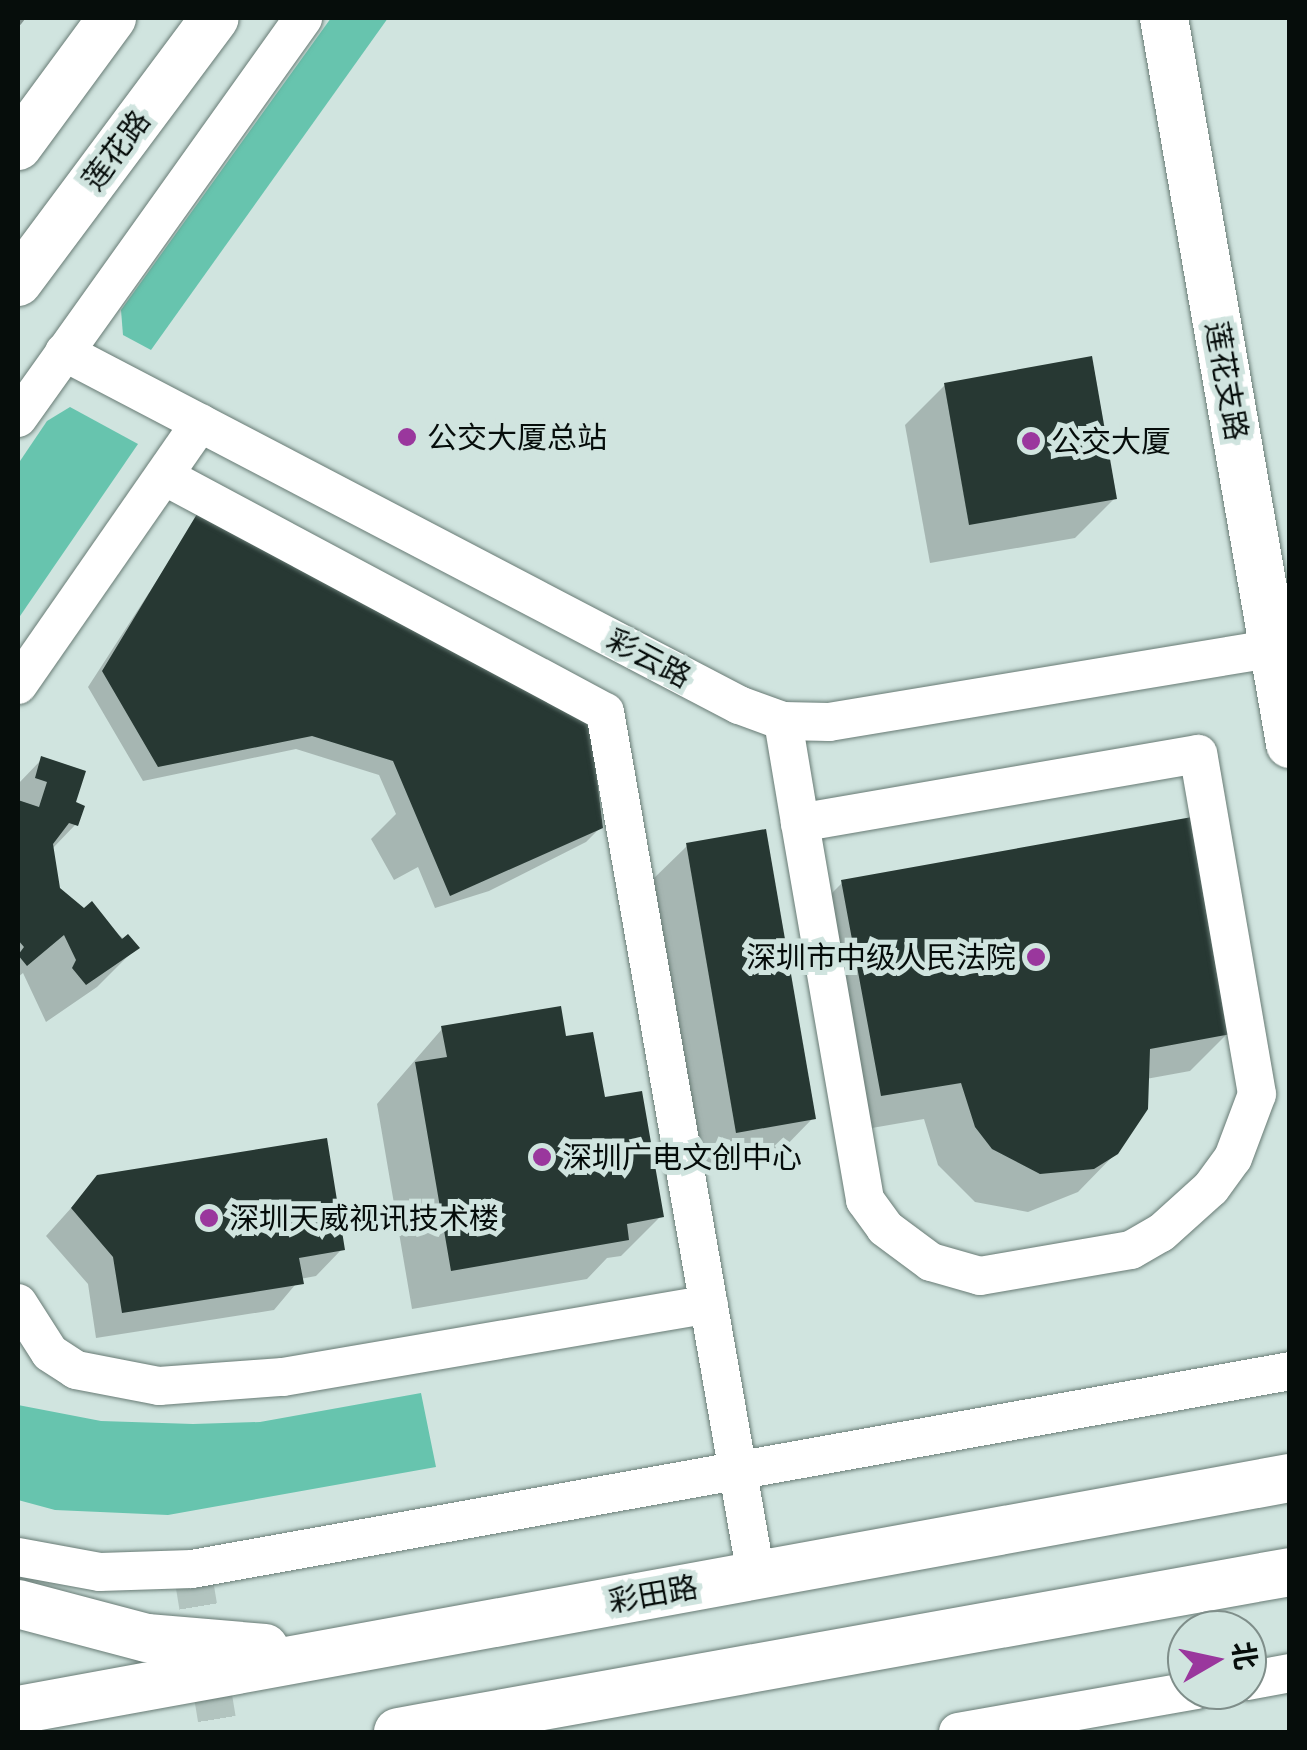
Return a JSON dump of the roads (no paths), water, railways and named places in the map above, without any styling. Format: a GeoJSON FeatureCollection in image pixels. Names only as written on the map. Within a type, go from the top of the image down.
{"type":"FeatureCollection","features":[{"type":"Feature","properties":{"kind":"main road"},"geometry":{"type":"LineString","coordinates":[[18,146],[112,18]]}},
{"type":"Feature","properties":{"kind":"main road","name":"莲花路"},"geometry":{"type":"LineString","coordinates":[[18,282],[215,18]]}},
{"type":"Feature","properties":{"kind":"main road","name":"莲花支路"},"geometry":{"type":"LineString","coordinates":[[1164,18],[1281,647],[1290,744]]}},
{"type":"Feature","properties":{"kind":"main road","name":"彩田路"},"geometry":{"type":"LineString","coordinates":[[18,1710],[1290,1478]]}},
{"type":"Feature","properties":{"kind":"main road"},"geometry":{"type":"LineString","coordinates":[[398,1732],[1290,1572]]}},
{"type":"Feature","properties":{"kind":"main road"},"geometry":{"type":"LineString","coordinates":[[18,1604],[147,1638],[318,1654]]}},
{"type":"Feature","properties":{"kind":"street"},"geometry":{"type":"LineString","coordinates":[[18,418],[302,18]]}},
{"type":"Feature","properties":{"kind":"street","name":"彩云路"},"geometry":{"type":"LineString","coordinates":[[64,352],[739,705],[783,720],[829,722],[1281,647]]}},
{"type":"Feature","properties":{"kind":"street"},"geometry":{"type":"LineString","coordinates":[[18,686],[200,423]]}},
{"type":"Feature","properties":{"kind":"street"},"geometry":{"type":"LineString","coordinates":[[164,476],[606,712],[756,1575]]}},
{"type":"Feature","properties":{"kind":"street"},"geometry":{"type":"LineString","coordinates":[[783,720],[800,823],[865,1200],[884,1228],[930,1262],[980,1276],[1131,1250],[1161,1234],[1211,1188],[1273,1091],[1198,754],[800,823]]}},
{"type":"Feature","properties":{"kind":"street"},"geometry":{"type":"LineString","coordinates":[[18,1303],[50,1352],[76,1370],[159,1386],[283,1377],[709,1304]]}},
{"type":"Feature","properties":{"kind":"street"},"geometry":{"type":"LineString","coordinates":[[18,1557],[100,1572],[192,1569],[1290,1371]]}},
{"type":"Feature","properties":{"kind":"street"},"geometry":{"type":"LineString","coordinates":[[958,1732],[1167,1695]]}},
{"type":"Feature","properties":{"kind":"tunnel"},"geometry":{"type":"LineString","coordinates":[[192,1569],[219,1732]]}},
{"type":"Feature","properties":{"kind":"place","name":"公交大厦总站"},"geometry":{"type":"Point","coordinates":[407,437]}},
{"type":"Feature","properties":{"kind":"place","name":"公交大厦"},"geometry":{"type":"Point","coordinates":[1031,441]}},
{"type":"Feature","properties":{"kind":"place","name":"深圳市中级人民法院"},"geometry":{"type":"Point","coordinates":[1036,957]}},
{"type":"Feature","properties":{"kind":"place","name":"深圳广电文创中心"},"geometry":{"type":"Point","coordinates":[542,1157]}},
{"type":"Feature","properties":{"kind":"place","name":"深圳天威视讯技术楼"},"geometry":{"type":"Point","coordinates":[209,1218]}}]}
